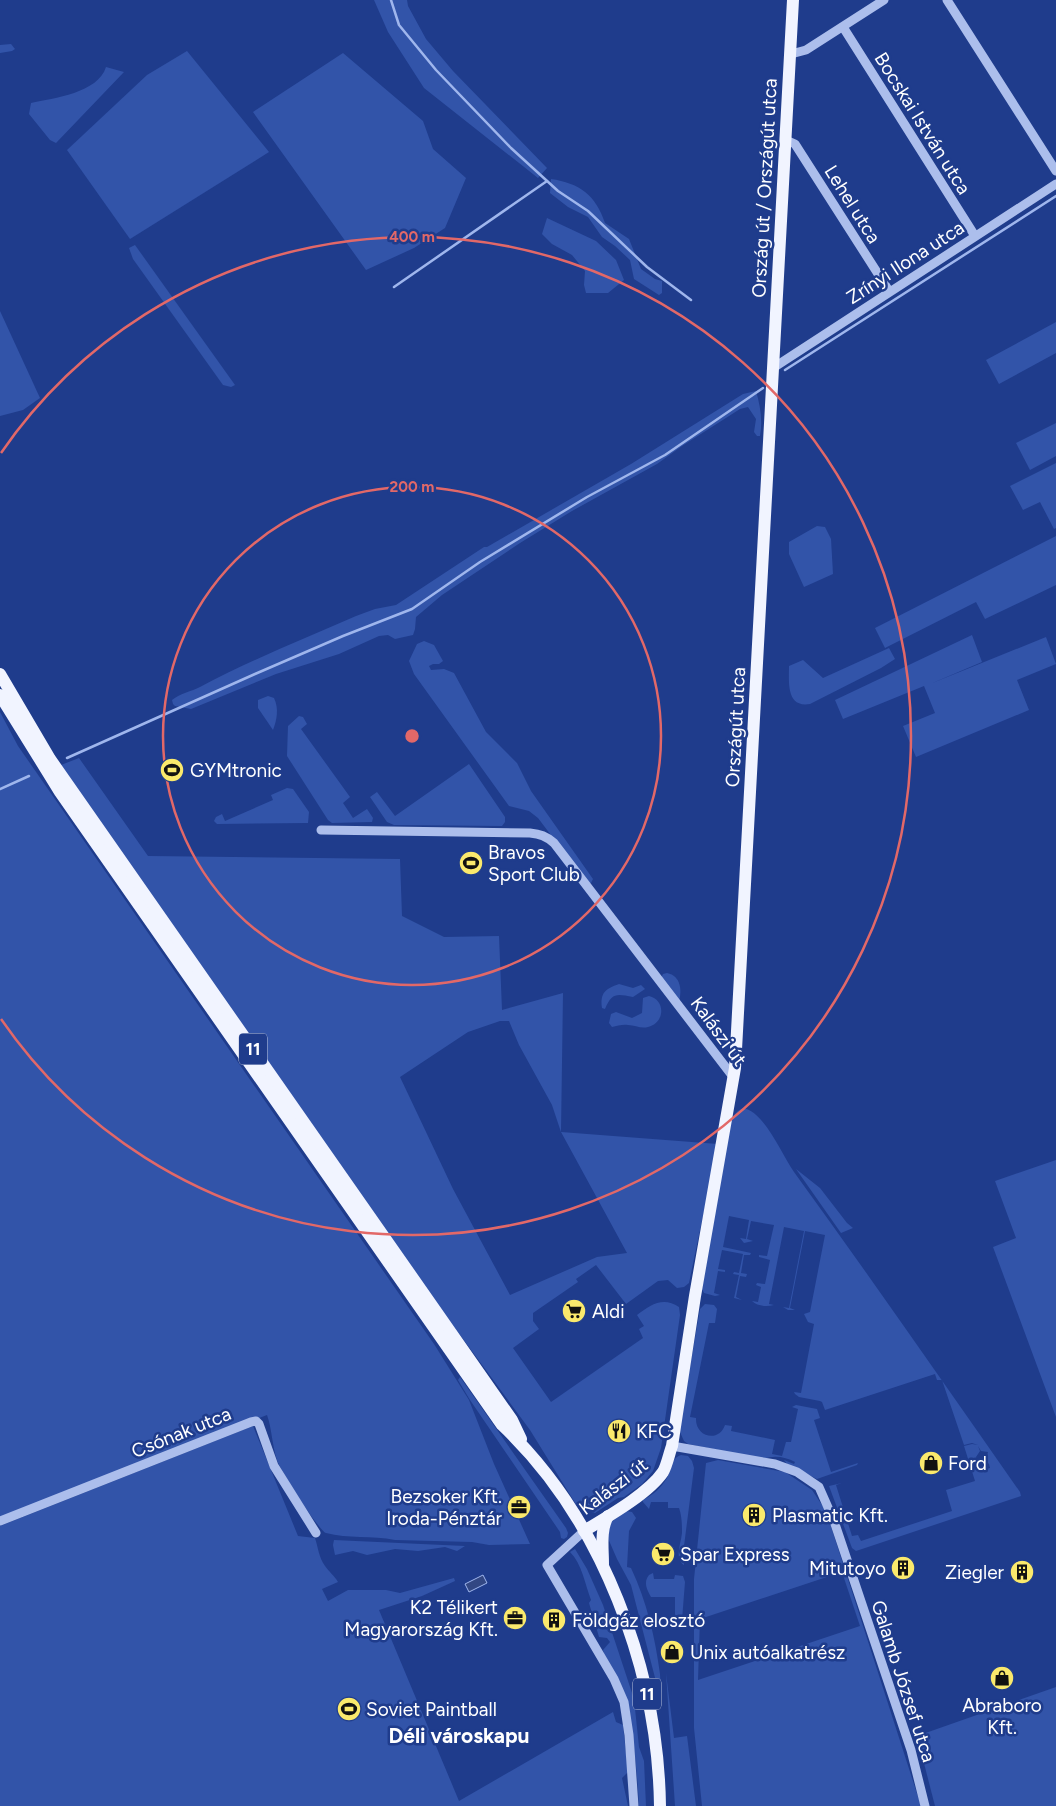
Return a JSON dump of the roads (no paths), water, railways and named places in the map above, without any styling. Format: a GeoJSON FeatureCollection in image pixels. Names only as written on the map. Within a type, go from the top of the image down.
{"type":"FeatureCollection","features":[{"type":"Feature","properties":{"kind":"main road","name":"Ország út / Országút utca"},"geometry":{"type":"LineString","coordinates":[[773,372],[793,0]]}},
{"type":"Feature","properties":{"kind":"main road","name":"Országút utca"},"geometry":{"type":"LineString","coordinates":[[734,1078],[773,372]]}},
{"type":"Feature","properties":{"kind":"main road","name":"11"},"geometry":{"type":"LineString","coordinates":[[0,674],[50,759],[512,1420],[522,1444]]}},
{"type":"Feature","properties":{"kind":"main road","name":"11"},"geometry":{"type":"LineString","coordinates":[[0,695],[60,792],[502,1424],[522,1444],[550,1480],[584,1531],[619,1602],[638,1658],[656,1747],[660,1806]]}},
{"type":"Feature","properties":{"kind":"main road","name":"Kalászi út"},"geometry":{"type":"LineString","coordinates":[[584,1531],[656,1481],[664,1470],[672,1446],[695,1296],[734,1078]]}},
{"type":"Feature","properties":{"kind":"main road"},"geometry":{"type":"LineString","coordinates":[[603,1569],[603,1530],[608,1516]]}},
{"type":"Feature","properties":{"kind":"street"},"geometry":{"type":"LineString","coordinates":[[791,54],[806,50],[884,0]]}},
{"type":"Feature","properties":{"kind":"street"},"geometry":{"type":"LineString","coordinates":[[947,0],[1056,171]]}},
{"type":"Feature","properties":{"kind":"street","name":"Bocskai István utca"},"geometry":{"type":"LineString","coordinates":[[843,27],[975,236]]}},
{"type":"Feature","properties":{"kind":"street","name":"Lehel utca"},"geometry":{"type":"LineString","coordinates":[[786,140],[795,144],[889,291]]}},
{"type":"Feature","properties":{"kind":"street","name":"Zrínyi Ilona utca"},"geometry":{"type":"LineString","coordinates":[[773,372],[889,291],[1056,184]]}},
{"type":"Feature","properties":{"kind":"street","name":"Kalászi út"},"geometry":{"type":"LineString","coordinates":[[321,830],[530,833],[541,834],[548,838],[554,843],[734,1078]]}},
{"type":"Feature","properties":{"kind":"street","name":"Csónak utca"},"geometry":{"type":"LineString","coordinates":[[0,1521],[251,1422],[256,1422],[277,1472],[316,1533]]}},
{"type":"Feature","properties":{"kind":"street","name":"Galamb József utca"},"geometry":{"type":"LineString","coordinates":[[672,1446],[775,1464],[797,1472],[819,1487],[834,1520],[911,1750],[925,1806]]}},
{"type":"Feature","properties":{"kind":"street"},"geometry":{"type":"LineString","coordinates":[[584,1531],[547,1565],[614,1679],[624,1702],[630,1735],[634,1806]]}},
{"type":"Feature","properties":{"kind":"waterway"},"geometry":{"type":"LineString","coordinates":[[391,0],[399,25],[436,70],[511,148],[558,191],[588,211],[647,267],[691,300]]}},
{"type":"Feature","properties":{"kind":"waterway"},"geometry":{"type":"LineString","coordinates":[[394,287],[547,181]]}},
{"type":"Feature","properties":{"kind":"waterway"},"geometry":{"type":"LineString","coordinates":[[785,370],[1056,196]]}},
{"type":"Feature","properties":{"kind":"waterway"},"geometry":{"type":"LineString","coordinates":[[67,758],[255,674],[412,609],[480,562],[587,497],[665,455],[763,388]]}},
{"type":"Feature","properties":{"kind":"waterway"},"geometry":{"type":"LineString","coordinates":[[0,789],[29,776]]}},
{"type":"Feature","properties":{"kind":"place","name":"GYMtronic"},"geometry":{"type":"Point","coordinates":[172,770]}},
{"type":"Feature","properties":{"kind":"place","name":"Bravos Sport Club"},"geometry":{"type":"Point","coordinates":[471,863]}},
{"type":"Feature","properties":{"kind":"place","name":"Aldi"},"geometry":{"type":"Point","coordinates":[574,1311]}},
{"type":"Feature","properties":{"kind":"place","name":"KFC"},"geometry":{"type":"Point","coordinates":[619,1431]}},
{"type":"Feature","properties":{"kind":"place","name":"Ford"},"geometry":{"type":"Point","coordinates":[931,1463]}},
{"type":"Feature","properties":{"kind":"place","name":"Bezsoker Kft. Iroda-Pénztár"},"geometry":{"type":"Point","coordinates":[519,1507]}},
{"type":"Feature","properties":{"kind":"place","name":"Plasmatic Kft."},"geometry":{"type":"Point","coordinates":[754,1515]}},
{"type":"Feature","properties":{"kind":"place","name":"Spar Express"},"geometry":{"type":"Point","coordinates":[663,1554]}},
{"type":"Feature","properties":{"kind":"place","name":"Mitutoyo"},"geometry":{"type":"Point","coordinates":[903,1568]}},
{"type":"Feature","properties":{"kind":"place","name":"Ziegler"},"geometry":{"type":"Point","coordinates":[1022,1572]}},
{"type":"Feature","properties":{"kind":"place","name":"K2 Télikert Magyarország Kft."},"geometry":{"type":"Point","coordinates":[515,1618]}},
{"type":"Feature","properties":{"kind":"place","name":"Földgáz elosztó"},"geometry":{"type":"Point","coordinates":[554,1620]}},
{"type":"Feature","properties":{"kind":"place","name":"Unix autóalkatrész"},"geometry":{"type":"Point","coordinates":[672,1652]}},
{"type":"Feature","properties":{"kind":"place","name":"Abraboro Kft."},"geometry":{"type":"Point","coordinates":[1002,1678]}},
{"type":"Feature","properties":{"kind":"place","name":"Soviet Paintball"},"geometry":{"type":"Point","coordinates":[349,1709]}},
{"type":"Feature","properties":{"kind":"district","name":"Déli városkapu"},"geometry":{"type":"Point","coordinates":[459,1736]}}]}
